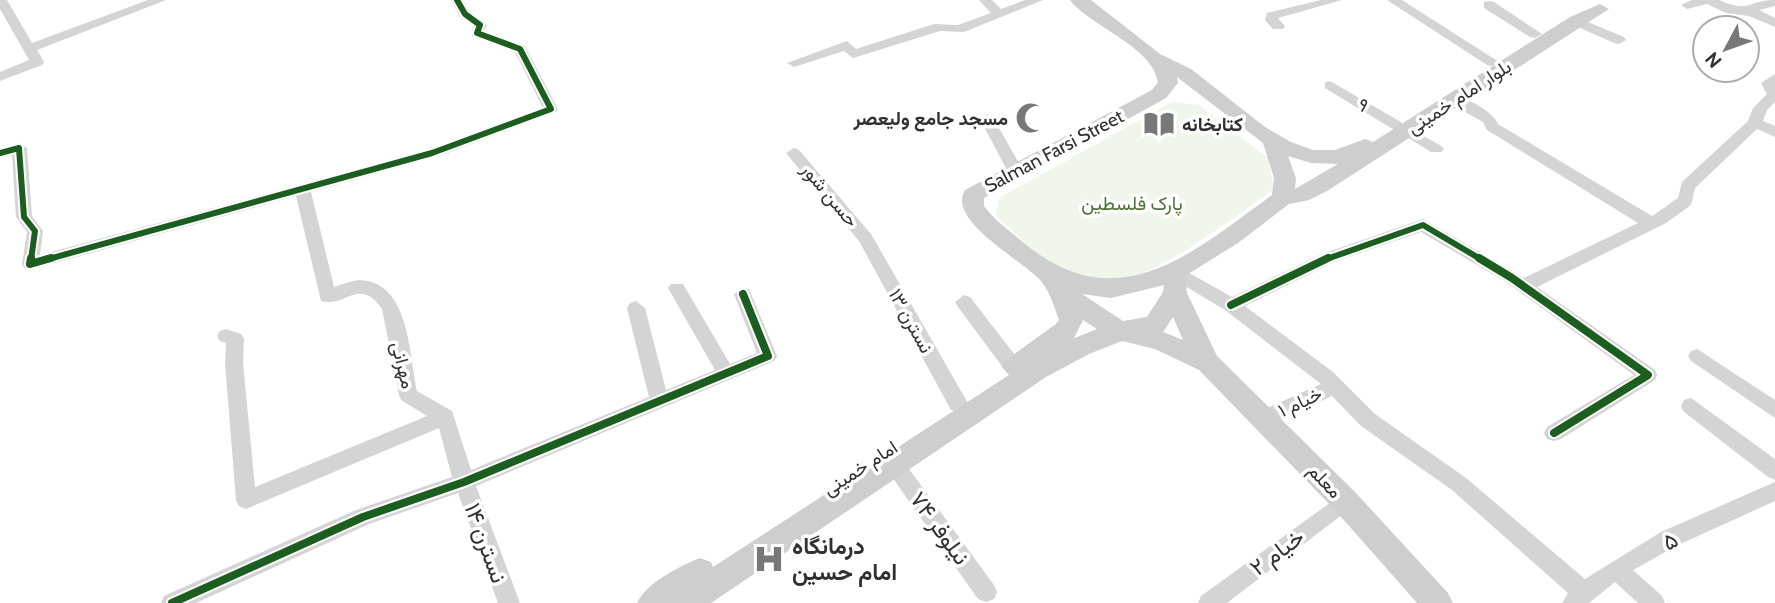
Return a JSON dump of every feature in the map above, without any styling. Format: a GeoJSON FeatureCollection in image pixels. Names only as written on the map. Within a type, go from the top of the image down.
{"type":"FeatureCollection","features":[{"type":"Feature","properties":{"kind":"main road"},"geometry":{"type":"LineString","coordinates":[[1079,0],[1154,57],[1170,64],[1273,142],[1285,178],[1283,198]]}},
{"type":"Feature","properties":{"kind":"main road","name":"بلوار امام خمینی"},"geometry":{"type":"LineString","coordinates":[[1176,283],[1283,198],[1301,195],[1319,186],[1535,34],[1574,12],[1607,4]]}},
{"type":"Feature","properties":{"kind":"main road","name":"بلوار امام خمینی"},"geometry":{"type":"LineString","coordinates":[[1273,142],[1322,158],[1352,154],[1454,100],[1574,12]]}},
{"type":"Feature","properties":{"kind":"main road"},"geometry":{"type":"LineString","coordinates":[[1154,57],[1170,77],[1159,94]]}},
{"type":"Feature","properties":{"kind":"main road"},"geometry":{"type":"LineString","coordinates":[[1159,94],[1197,95],[1229,109]]}},
{"type":"Feature","properties":{"kind":"main road","name":"Salman Farsi Street"},"geometry":{"type":"LineString","coordinates":[[1047,271],[980,217],[973,207],[973,195],[1159,94]]}},
{"type":"Feature","properties":{"kind":"main road"},"geometry":{"type":"LineString","coordinates":[[1047,271],[1083,287],[1116,289],[1176,283]]}},
{"type":"Feature","properties":{"kind":"main road"},"geometry":{"type":"LineString","coordinates":[[1047,271],[1061,293],[1107,333],[1161,341],[1208,363]]}},
{"type":"Feature","properties":{"kind":"main road"},"geometry":{"type":"LineString","coordinates":[[1107,333],[1155,325],[1176,283]]}},
{"type":"Feature","properties":{"kind":"main road"},"geometry":{"type":"LineString","coordinates":[[1176,283],[1208,363]]}},
{"type":"Feature","properties":{"kind":"main road","name":"امام خمینی"},"geometry":{"type":"LineString","coordinates":[[653,603],[1013,368],[1065,331],[1071,320],[1061,293]]}},
{"type":"Feature","properties":{"kind":"main road","name":"امام خمینی"},"geometry":{"type":"LineString","coordinates":[[684,603],[1037,370],[1107,333]]}},
{"type":"Feature","properties":{"kind":"main road","name":"معلم"},"geometry":{"type":"LineString","coordinates":[[1208,363],[1345,501],[1437,603]]}},
{"type":"Feature","properties":{"kind":"street"},"geometry":{"type":"LineString","coordinates":[[0,77],[37,62],[1,0]]}},
{"type":"Feature","properties":{"kind":"street"},"geometry":{"type":"LineString","coordinates":[[30,48],[160,0]]}},
{"type":"Feature","properties":{"kind":"street"},"geometry":{"type":"LineString","coordinates":[[0,153],[19,148],[24,217],[35,231],[30,264],[303,191],[479,139],[494,130],[551,109],[520,49],[477,33],[480,25],[465,14],[457,0]]}},
{"type":"Feature","properties":{"kind":"street"},"geometry":{"type":"LineString","coordinates":[[985,0],[999,14]]}},
{"type":"Feature","properties":{"kind":"street"},"geometry":{"type":"LineString","coordinates":[[794,63],[847,45],[853,54],[939,27],[959,29],[1037,0]]}},
{"type":"Feature","properties":{"kind":"street"},"geometry":{"type":"LineString","coordinates":[[1278,26],[1271,20],[1272,16],[1336,0]]}},
{"type":"Feature","properties":{"kind":"street"},"geometry":{"type":"LineString","coordinates":[[1393,0],[1492,62]]}},
{"type":"Feature","properties":{"kind":"street"},"geometry":{"type":"LineString","coordinates":[[1687,5],[1708,0],[1731,10],[1753,10],[1775,2]]}},
{"type":"Feature","properties":{"kind":"street"},"geometry":{"type":"LineString","coordinates":[[1733,0],[1775,23]]}},
{"type":"Feature","properties":{"kind":"street"},"geometry":{"type":"LineString","coordinates":[[1489,5],[1535,34]]}},
{"type":"Feature","properties":{"kind":"street"},"geometry":{"type":"LineString","coordinates":[[1574,12],[1619,40]]}},
{"type":"Feature","properties":{"kind":"street"},"geometry":{"type":"LineString","coordinates":[[1523,286],[1651,223],[1685,201],[1689,187],[1707,172],[1718,155],[1755,123],[1760,108],[1774,95],[1768,83],[1775,78]]}},
{"type":"Feature","properties":{"kind":"street","name":"۹"},"geometry":{"type":"LineString","coordinates":[[1331,85],[1436,149]]}},
{"type":"Feature","properties":{"kind":"street"},"geometry":{"type":"LineString","coordinates":[[1454,100],[1489,119],[1492,127],[1651,223]]}},
{"type":"Feature","properties":{"kind":"street"},"geometry":{"type":"LineString","coordinates":[[987,119],[1016,172]]}},
{"type":"Feature","properties":{"kind":"street"},"geometry":{"type":"LineString","coordinates":[[1755,123],[1775,132]]}},
{"type":"Feature","properties":{"kind":"street","name":"حسن شور"},"geometry":{"type":"LineString","coordinates":[[794,153],[865,238]]}},
{"type":"Feature","properties":{"kind":"street","name":"مهرانی"},"geometry":{"type":"LineString","coordinates":[[303,191],[327,296],[359,286],[381,294],[391,308],[408,396],[445,417]]}},
{"type":"Feature","properties":{"kind":"street"},"geometry":{"type":"LineString","coordinates":[[1231,305],[1328,258],[1423,225],[1523,286],[1648,374],[1554,433]]}},
{"type":"Feature","properties":{"kind":"street","name":"نسترن ۱۳"},"geometry":{"type":"LineString","coordinates":[[865,238],[958,404]]}},
{"type":"Feature","properties":{"kind":"street"},"geometry":{"type":"LineString","coordinates":[[1176,283],[1231,305],[1335,386],[1368,420],[1459,484],[1578,598]]}},
{"type":"Feature","properties":{"kind":"street"},"geometry":{"type":"LineString","coordinates":[[677,288],[726,373]]}},
{"type":"Feature","properties":{"kind":"street"},"geometry":{"type":"LineString","coordinates":[[172,603],[363,517],[464,482],[768,356],[743,294]]}},
{"type":"Feature","properties":{"kind":"street"},"geometry":{"type":"LineString","coordinates":[[964,302],[1013,368]]}},
{"type":"Feature","properties":{"kind":"street"},"geometry":{"type":"LineString","coordinates":[[636,308],[659,399]]}},
{"type":"Feature","properties":{"kind":"street"},"geometry":{"type":"LineString","coordinates":[[226,337],[235,339],[234,363],[246,500],[445,417],[464,482]]}},
{"type":"Feature","properties":{"kind":"street"},"geometry":{"type":"LineString","coordinates":[[1697,356],[1775,410]]}},
{"type":"Feature","properties":{"kind":"street","name":"خیام ۱"},"geometry":{"type":"LineString","coordinates":[[1265,418],[1335,386]]}},
{"type":"Feature","properties":{"kind":"street"},"geometry":{"type":"LineString","coordinates":[[1690,406],[1775,471]]}},
{"type":"Feature","properties":{"kind":"street","name":"نیلوفر ۷۴"},"geometry":{"type":"LineString","coordinates":[[894,464],[986,592]]}},
{"type":"Feature","properties":{"kind":"street","name":"نسترن ۱۴"},"geometry":{"type":"LineString","coordinates":[[464,482],[509,603]]}},
{"type":"Feature","properties":{"kind":"street","name":"۵"},"geometry":{"type":"LineString","coordinates":[[1578,598],[1592,583],[1703,522],[1775,491]]}},
{"type":"Feature","properties":{"kind":"street","name":"خیام ۲"},"geometry":{"type":"LineString","coordinates":[[1209,603],[1345,501]]}},
{"type":"Feature","properties":{"kind":"street"},"geometry":{"type":"LineString","coordinates":[[1616,570],[1654,603]]}},
{"type":"Feature","properties":{"kind":"green space","name":"پارک فلسطین"},"geometry":{"type":"Polygon","coordinates":[[[1172,102],[1199,105],[1268,158],[1274,189],[1206,237],[1149,271],[1121,282],[1096,286],[1075,282],[1067,277],[996,216],[999,198],[1172,102]]]}},
{"type":"Feature","properties":{"kind":"cycle path"},"geometry":{"type":"LineString","coordinates":[[0,153],[19,148],[24,217],[35,231],[30,264],[432,153],[551,109],[520,49],[477,33],[480,25],[465,14],[457,0]]}},
{"type":"Feature","properties":{"kind":"cycle path"},"geometry":{"type":"LineString","coordinates":[[1231,305],[1328,258],[1423,225],[1512,278],[1648,375],[1554,433]]}},
{"type":"Feature","properties":{"kind":"cycle path"},"geometry":{"type":"LineString","coordinates":[[172,603],[363,517],[464,482],[768,356],[743,294]]}},
{"type":"Feature","properties":{"kind":"place","name":"مسجد جامع ولیعصر"},"geometry":{"type":"Point","coordinates":[1031,118]}},
{"type":"Feature","properties":{"kind":"place","name":"کتابخانه"},"geometry":{"type":"Point","coordinates":[1159,124]}},
{"type":"Feature","properties":{"kind":"place","name":"درمانگاه امام حسین"},"geometry":{"type":"Point","coordinates":[769,559]}}]}
